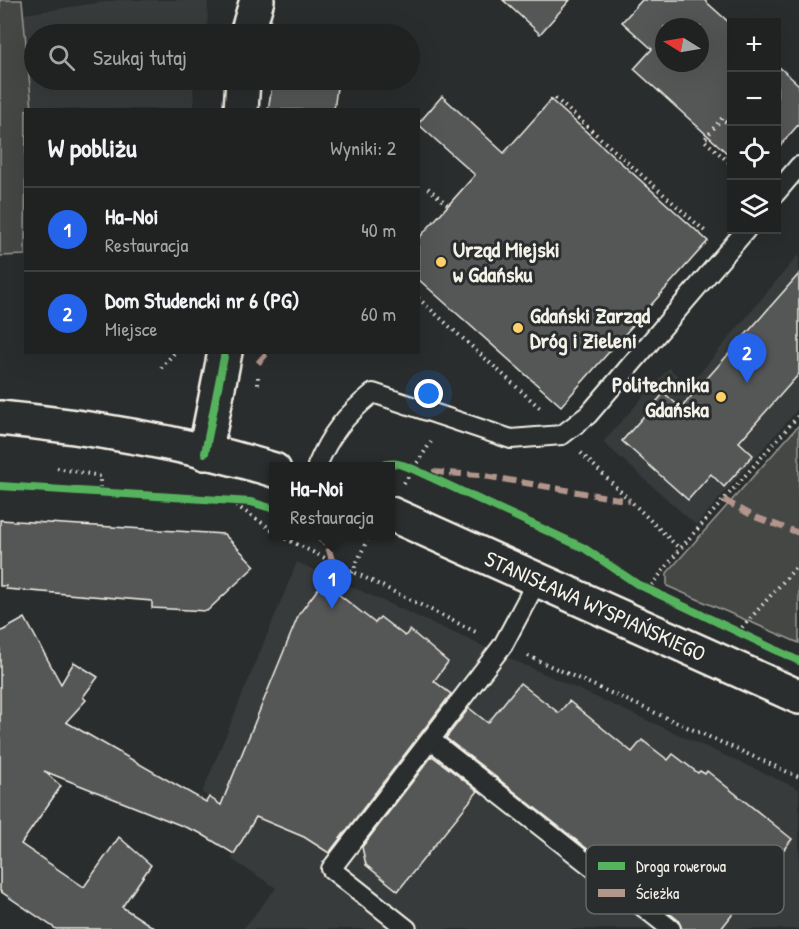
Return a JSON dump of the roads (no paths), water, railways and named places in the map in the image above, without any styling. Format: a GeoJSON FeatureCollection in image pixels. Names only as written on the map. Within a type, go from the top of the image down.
{"type":"FeatureCollection","features":[{"type":"Feature","properties":{"kind":"main road"},"geometry":{"type":"LineString","coordinates":[[250,24],[257,0]]}},
{"type":"Feature","properties":{"kind":"main road"},"geometry":{"type":"LineString","coordinates":[[241,108],[242,90]]}},
{"type":"Feature","properties":{"kind":"main road"},"geometry":{"type":"LineString","coordinates":[[205,453],[225,354]]}},
{"type":"Feature","properties":{"kind":"main road"},"geometry":{"type":"LineString","coordinates":[[0,418],[107,433],[205,453],[269,470]]}},
{"type":"Feature","properties":{"kind":"main road","name":"STANISŁAWA WYSPIAŃSKIEGO"},"geometry":{"type":"LineString","coordinates":[[395,516],[799,697]]}},
{"type":"Feature","properties":{"kind":"lane"},"geometry":{"type":"LineString","coordinates":[[781,188],[799,166]]}},
{"type":"Feature","properties":{"kind":"lane"},"geometry":{"type":"LineString","coordinates":[[319,462],[347,414],[373,393],[511,439],[562,435],[588,415],[742,234]]}},
{"type":"Feature","properties":{"kind":"lane"},"geometry":{"type":"LineString","coordinates":[[407,929],[331,869],[432,741],[503,645],[538,579]]}},
{"type":"Feature","properties":{"kind":"lane"},"geometry":{"type":"LineString","coordinates":[[432,741],[586,862]]}},
{"type":"Feature","properties":{"kind":"lane"},"geometry":{"type":"LineString","coordinates":[[652,914],[671,929]]}},
{"type":"Feature","properties":{"kind":"place","name":"Urząd Miejski w Gdańsku"},"geometry":{"type":"Point","coordinates":[441,262]}},
{"type":"Feature","properties":{"kind":"place","name":"Gdański Zarząd Dróg i Zieleni"},"geometry":{"type":"Point","coordinates":[518,328]}},
{"type":"Feature","properties":{"kind":"place","name":"Dom Studencki nr 6 (PG)"},"geometry":{"type":"Point","coordinates":[747,383]}},
{"type":"Feature","properties":{"kind":"place","name":"Politechnika Gdańska"},"geometry":{"type":"Point","coordinates":[721,397]}},
{"type":"Feature","properties":{"kind":"place","name":"Ha-Noi"},"geometry":{"type":"Point","coordinates":[332,609]}}]}
